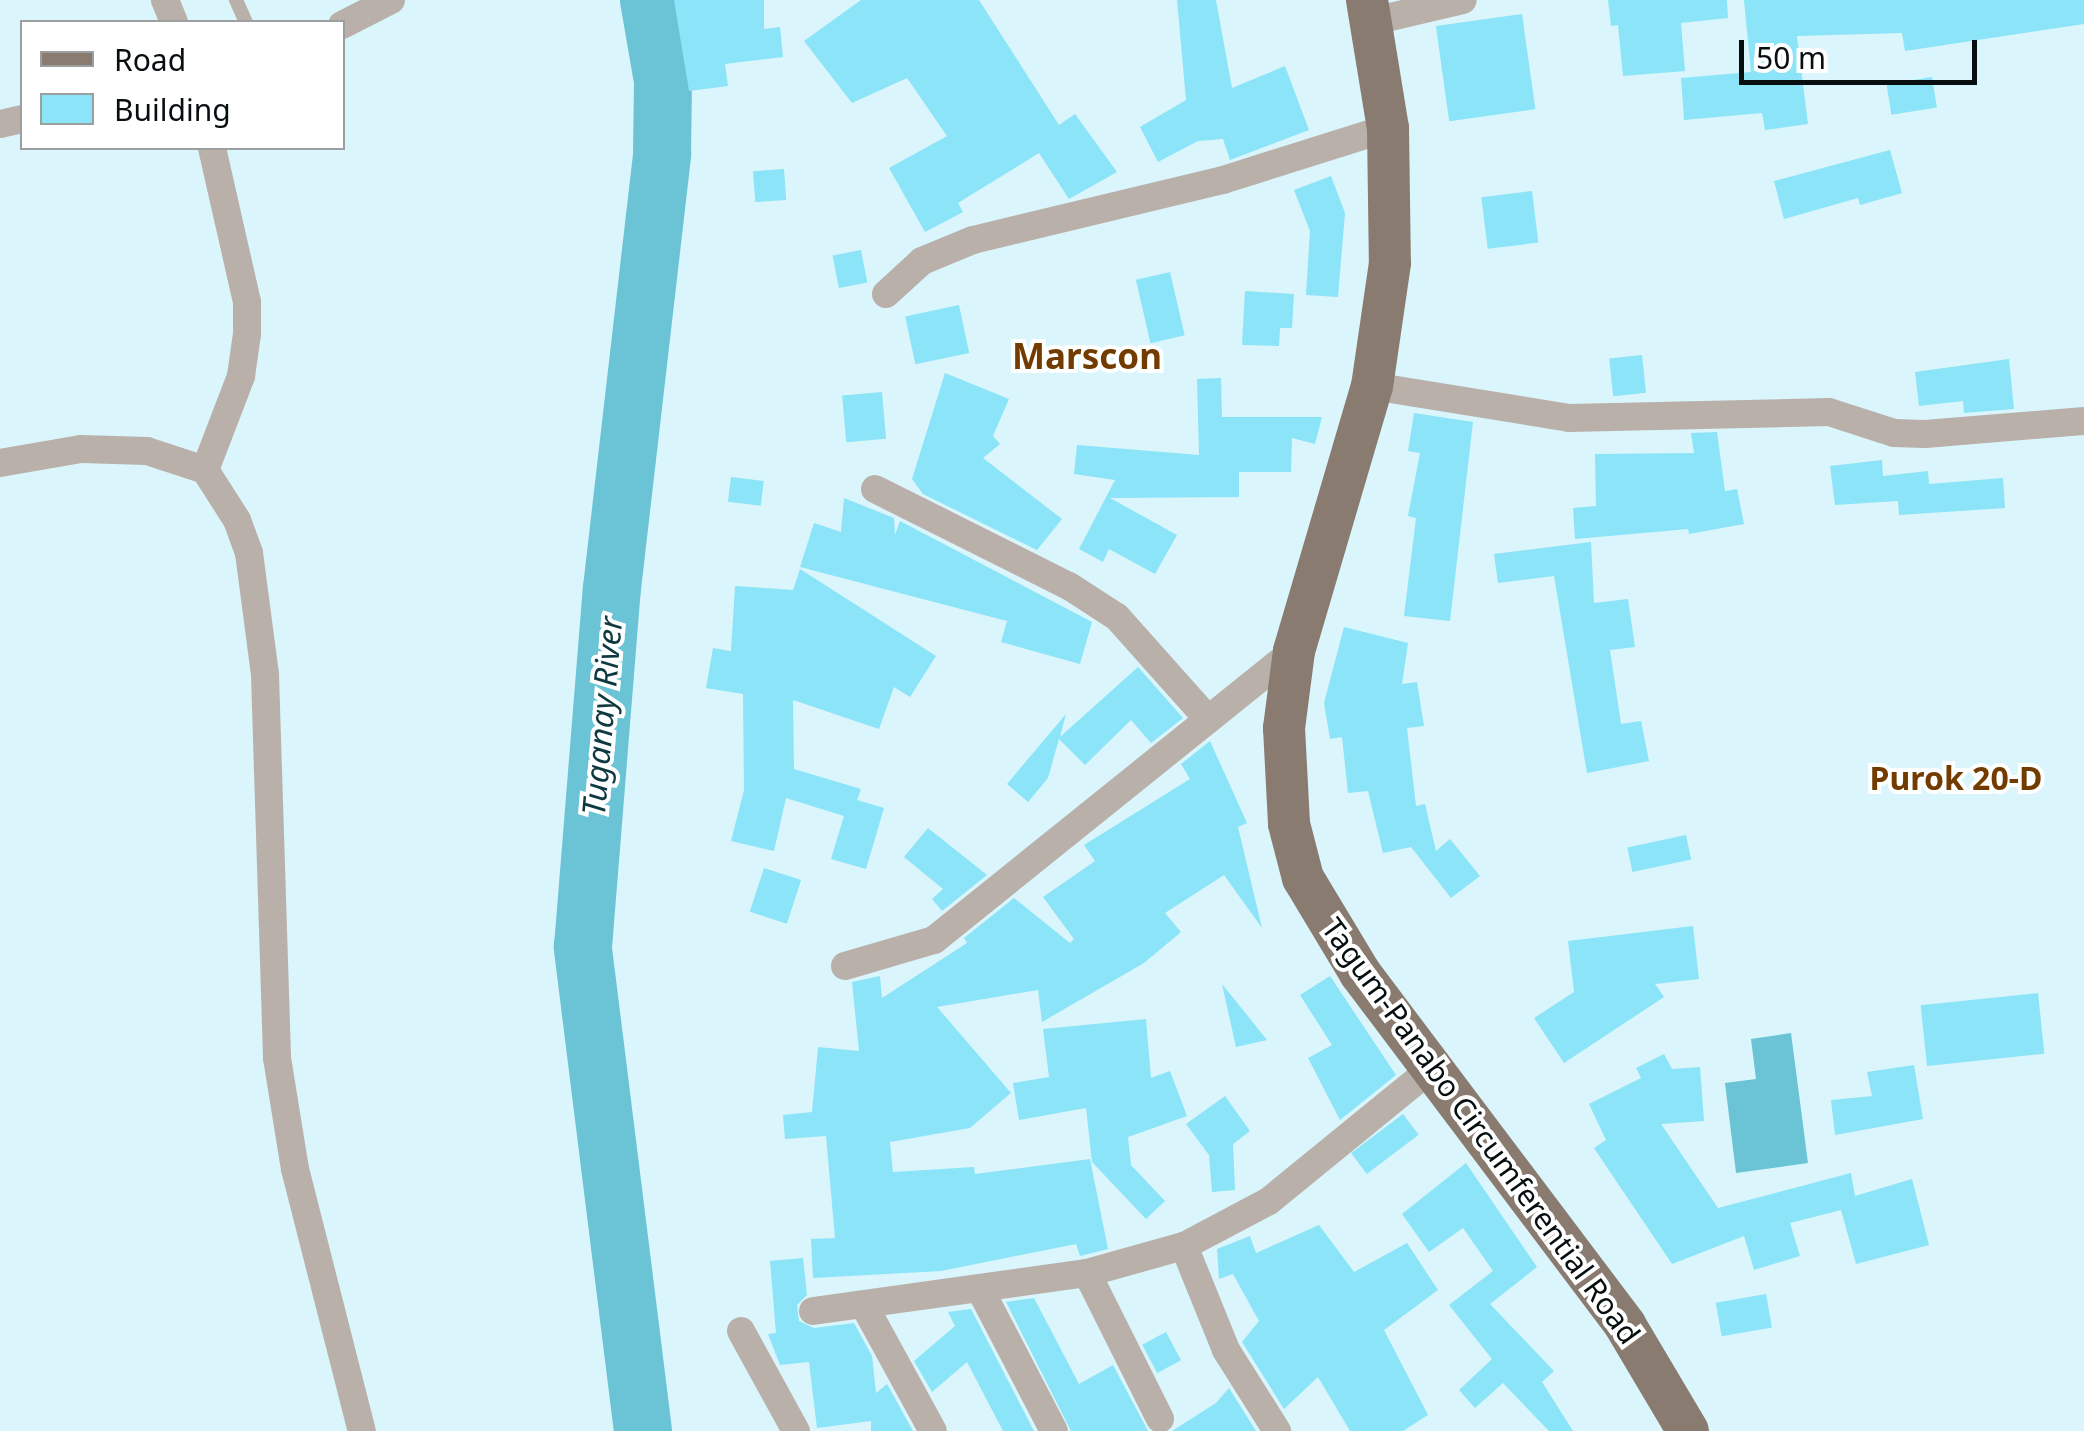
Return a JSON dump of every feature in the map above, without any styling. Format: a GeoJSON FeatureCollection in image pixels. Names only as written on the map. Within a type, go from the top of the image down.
{"type":"FeatureCollection","features":[{"type":"Feature","properties":{"kind":"main road","name":"Tagum-Panabo Circumferential Road"},"geometry":{"type":"LineString","coordinates":[[1370,10],[1388,128],[1390,263],[1372,386],[1294,651],[1283,775],[1304,878],[1360,973],[1625,1325],[1679,1427]]}},
{"type":"Feature","properties":{"kind":"street"},"geometry":{"type":"LineString","coordinates":[[345,23],[391,0]]}},
{"type":"Feature","properties":{"kind":"street"},"geometry":{"type":"LineString","coordinates":[[1370,10],[1463,0]]}},
{"type":"Feature","properties":{"kind":"street"},"geometry":{"type":"LineString","coordinates":[[886,294],[922,261],[973,240],[1223,180],[1388,128]]}},
{"type":"Feature","properties":{"kind":"street"},"geometry":{"type":"LineString","coordinates":[[205,470],[240,376],[247,334],[246,302],[212,150]]}},
{"type":"Feature","properties":{"kind":"street"},"geometry":{"type":"LineString","coordinates":[[1372,386],[1570,418],[1828,412],[1894,433],[1925,434],[2084,421]]}},
{"type":"Feature","properties":{"kind":"street"},"geometry":{"type":"LineString","coordinates":[[0,463],[114,448],[147,451],[205,470],[237,520],[254,582],[265,676],[277,1058],[294,1168],[362,1431]]}},
{"type":"Feature","properties":{"kind":"street"},"geometry":{"type":"LineString","coordinates":[[875,489],[1069,586],[1116,618],[1208,719]]}},
{"type":"Feature","properties":{"kind":"street"},"geometry":{"type":"LineString","coordinates":[[845,966],[934,940],[1294,651]]}},
{"type":"Feature","properties":{"kind":"street"},"geometry":{"type":"LineString","coordinates":[[813,1311],[865,1308],[1087,1272],[1184,1246],[1269,1201],[1432,1068]]}},
{"type":"Feature","properties":{"kind":"street"},"geometry":{"type":"LineString","coordinates":[[1184,1246],[1226,1350],[1276,1431]]}},
{"type":"Feature","properties":{"kind":"street"},"geometry":{"type":"LineString","coordinates":[[1087,1272],[1160,1419]]}},
{"type":"Feature","properties":{"kind":"street"},"geometry":{"type":"LineString","coordinates":[[980,1289],[1054,1431]]}},
{"type":"Feature","properties":{"kind":"street"},"geometry":{"type":"LineString","coordinates":[[865,1308],[934,1431]]}},
{"type":"Feature","properties":{"kind":"street"},"geometry":{"type":"LineString","coordinates":[[741,1331],[796,1431]]}},
{"type":"Feature","properties":{"kind":"water"},"geometry":{"type":"Polygon","coordinates":[[[1791,1033],[1808,1163],[1736,1173],[1725,1083],[1756,1079],[1751,1039],[1791,1033]]]}},
{"type":"Feature","properties":{"kind":"building"},"geometry":{"type":"Polygon","coordinates":[[[674,0],[764,0],[764,29],[780,27],[783,57],[725,64],[728,86],[689,91],[674,0]]]}},
{"type":"Feature","properties":{"kind":"building"},"geometry":{"type":"Polygon","coordinates":[[[861,0],[979,0],[1059,125],[1075,114],[1117,172],[1069,199],[1039,153],[958,203],[963,212],[925,232],[889,168],[947,136],[907,78],[852,103],[804,41],[861,0]]]}},
{"type":"Feature","properties":{"kind":"building"},"geometry":{"type":"Polygon","coordinates":[[[1177,0],[1216,0],[1232,88],[1285,66],[1309,130],[1230,160],[1223,139],[1198,141],[1158,162],[1140,127],[1186,100],[1177,0]]]}},
{"type":"Feature","properties":{"kind":"building"},"geometry":{"type":"Polygon","coordinates":[[[1608,0],[1727,0],[1728,18],[1681,23],[1685,71],[1623,76],[1618,25],[1611,26],[1608,0]]]}},
{"type":"Feature","properties":{"kind":"building"},"geometry":{"type":"Polygon","coordinates":[[[1744,0],[2084,0],[2084,24],[1905,51],[1902,33],[1797,36],[1808,124],[1765,130],[1762,113],[1684,120],[1681,78],[1751,72],[1744,0]]]}},
{"type":"Feature","properties":{"kind":"building"},"geometry":{"type":"Polygon","coordinates":[[[1522,14],[1535,109],[1449,121],[1436,26],[1522,14]]]}},
{"type":"Feature","properties":{"kind":"building"},"geometry":{"type":"Polygon","coordinates":[[[1932,77],[1937,108],[1891,115],[1887,84],[1932,77]]]}},
{"type":"Feature","properties":{"kind":"building"},"geometry":{"type":"Polygon","coordinates":[[[1890,150],[1902,193],[1860,205],[1858,198],[1784,219],[1774,181],[1890,150]]]}},
{"type":"Feature","properties":{"kind":"building"},"geometry":{"type":"Polygon","coordinates":[[[784,169],[786,200],[755,202],[753,171],[784,169]]]}},
{"type":"Feature","properties":{"kind":"building"},"geometry":{"type":"Polygon","coordinates":[[[1331,176],[1345,213],[1338,297],[1306,295],[1310,231],[1294,190],[1331,176]]]}},
{"type":"Feature","properties":{"kind":"building"},"geometry":{"type":"Polygon","coordinates":[[[1532,191],[1538,243],[1488,249],[1481,197],[1532,191]]]}},
{"type":"Feature","properties":{"kind":"building"},"geometry":{"type":"Polygon","coordinates":[[[861,250],[867,282],[839,288],[833,256],[861,250]]]}},
{"type":"Feature","properties":{"kind":"building"},"geometry":{"type":"Polygon","coordinates":[[[1170,272],[1185,335],[1151,343],[1136,280],[1170,272]]]}},
{"type":"Feature","properties":{"kind":"building"},"geometry":{"type":"Polygon","coordinates":[[[1245,291],[1294,294],[1292,328],[1280,328],[1279,346],[1242,345],[1245,291]]]}},
{"type":"Feature","properties":{"kind":"building"},"geometry":{"type":"Polygon","coordinates":[[[959,305],[969,353],[915,364],[905,316],[959,305]]]}},
{"type":"Feature","properties":{"kind":"building"},"geometry":{"type":"Polygon","coordinates":[[[1642,355],[1646,393],[1613,396],[1609,358],[1642,355]]]}},
{"type":"Feature","properties":{"kind":"building"},"geometry":{"type":"Polygon","coordinates":[[[2009,359],[2014,409],[1964,413],[1963,401],[1919,406],[1915,372],[2009,359]]]}},
{"type":"Feature","properties":{"kind":"building"},"geometry":{"type":"Polygon","coordinates":[[[945,373],[1009,399],[993,436],[1000,444],[983,458],[1062,519],[1037,550],[923,494],[912,479],[945,373]]]}},
{"type":"Feature","properties":{"kind":"building"},"geometry":{"type":"Polygon","coordinates":[[[1221,378],[1222,417],[1322,417],[1315,444],[1292,438],[1291,472],[1239,472],[1239,497],[1110,498],[1177,535],[1155,574],[1109,549],[1103,562],[1079,549],[1115,480],[1074,474],[1077,445],[1199,455],[1197,379],[1221,378]]]}},
{"type":"Feature","properties":{"kind":"building"},"geometry":{"type":"Polygon","coordinates":[[[882,392],[886,439],[846,442],[842,395],[882,392]]]}},
{"type":"Feature","properties":{"kind":"building"},"geometry":{"type":"Polygon","coordinates":[[[1414,413],[1473,422],[1450,621],[1404,616],[1416,518],[1408,516],[1420,453],[1408,451],[1414,413]]]}},
{"type":"Feature","properties":{"kind":"building"},"geometry":{"type":"Polygon","coordinates":[[[1717,432],[1725,491],[1737,489],[1744,524],[1689,534],[1688,529],[1575,539],[1573,508],[1596,506],[1595,454],[1694,453],[1691,433],[1717,432]]]}},
{"type":"Feature","properties":{"kind":"building"},"geometry":{"type":"Polygon","coordinates":[[[1882,460],[1883,476],[1928,471],[1929,484],[2003,478],[2005,508],[1899,515],[1898,501],[1835,505],[1830,466],[1882,460]]]}},
{"type":"Feature","properties":{"kind":"building"},"geometry":{"type":"Polygon","coordinates":[[[731,477],[764,481],[761,506],[728,502],[731,477]]]}},
{"type":"Feature","properties":{"kind":"building"},"geometry":{"type":"Polygon","coordinates":[[[844,498],[894,518],[895,535],[900,521],[1092,622],[1080,664],[1001,642],[1007,621],[800,567],[814,523],[841,532],[844,498]]]}},
{"type":"Feature","properties":{"kind":"building"},"geometry":{"type":"Polygon","coordinates":[[[1591,542],[1594,603],[1628,599],[1635,647],[1610,650],[1621,724],[1641,721],[1649,761],[1587,773],[1554,576],[1498,583],[1494,554],[1591,542]]]}},
{"type":"Feature","properties":{"kind":"building"},"geometry":{"type":"Polygon","coordinates":[[[800,569],[936,656],[910,697],[894,687],[879,729],[793,700],[794,769],[861,789],[857,800],[884,808],[866,869],[831,859],[844,816],[786,798],[774,851],[731,841],[744,790],[743,694],[706,688],[713,648],[731,651],[735,586],[793,590],[800,569]]]}},
{"type":"Feature","properties":{"kind":"building"},"geometry":{"type":"Polygon","coordinates":[[[1344,627],[1408,643],[1402,684],[1417,682],[1424,726],[1407,728],[1416,806],[1425,804],[1436,851],[1450,839],[1480,876],[1451,898],[1411,847],[1383,853],[1368,791],[1348,793],[1342,737],[1330,739],[1324,703],[1344,627]]]}},
{"type":"Feature","properties":{"kind":"building"},"geometry":{"type":"Polygon","coordinates":[[[1138,667],[1183,718],[1151,743],[1131,720],[1085,765],[1059,739],[1048,778],[1028,802],[1007,784],[1066,714],[1060,737],[1138,667]]]}},
{"type":"Feature","properties":{"kind":"building"},"geometry":{"type":"Polygon","coordinates":[[[1210,741],[1247,823],[1238,827],[1262,928],[1224,875],[1165,913],[1181,932],[1144,963],[1042,1022],[1038,990],[937,1007],[1011,1093],[970,1128],[890,1142],[893,1172],[974,1167],[975,1174],[1090,1159],[1108,1249],[1080,1256],[1076,1244],[941,1271],[813,1278],[811,1239],[835,1238],[826,1136],[785,1139],[783,1115],[812,1112],[818,1047],[859,1051],[852,982],[880,976],[882,998],[967,943],[964,938],[1014,898],[1070,943],[1074,939],[1043,897],[1095,861],[1084,845],[1190,779],[1181,764],[1210,741]]]}},
{"type":"Feature","properties":{"kind":"building"},"geometry":{"type":"Polygon","coordinates":[[[928,828],[987,875],[942,911],[932,899],[943,889],[904,857],[928,828]]]}},
{"type":"Feature","properties":{"kind":"building"},"geometry":{"type":"Polygon","coordinates":[[[1686,835],[1691,859],[1633,872],[1627,847],[1686,835]]]}},
{"type":"Feature","properties":{"kind":"building"},"geometry":{"type":"Polygon","coordinates":[[[764,868],[801,880],[787,924],[750,912],[764,868]]]}},
{"type":"Feature","properties":{"kind":"building"},"geometry":{"type":"Polygon","coordinates":[[[1693,926],[1699,979],[1655,984],[1664,997],[1564,1063],[1534,1018],[1574,992],[1568,941],[1693,926]]]}},
{"type":"Feature","properties":{"kind":"building"},"geometry":{"type":"Polygon","coordinates":[[[1330,976],[1396,1075],[1340,1120],[1308,1058],[1332,1045],[1300,995],[1330,976]]]}},
{"type":"Feature","properties":{"kind":"building"},"geometry":{"type":"Polygon","coordinates":[[[1222,984],[1267,1040],[1236,1047],[1222,984]]]}},
{"type":"Feature","properties":{"kind":"building"},"geometry":{"type":"Polygon","coordinates":[[[2038,993],[2044,1054],[1927,1066],[1921,1005],[2038,993]]]}},
{"type":"Feature","properties":{"kind":"building"},"geometry":{"type":"Polygon","coordinates":[[[1146,1019],[1151,1078],[1170,1071],[1187,1116],[1128,1137],[1131,1165],[1165,1201],[1146,1219],[1092,1162],[1086,1108],[1019,1120],[1013,1083],[1049,1077],[1043,1029],[1146,1019]]]}},
{"type":"Feature","properties":{"kind":"building"},"geometry":{"type":"Polygon","coordinates":[[[1664,1054],[1672,1069],[1700,1067],[1704,1121],[1661,1124],[1718,1208],[1851,1173],[1855,1196],[1912,1179],[1929,1245],[1856,1264],[1841,1210],[1790,1223],[1800,1256],[1754,1270],[1744,1236],[1672,1264],[1594,1148],[1606,1140],[1589,1104],[1641,1078],[1636,1068],[1664,1054]]]}},
{"type":"Feature","properties":{"kind":"building"},"geometry":{"type":"Polygon","coordinates":[[[1914,1065],[1923,1119],[1835,1135],[1831,1100],[1872,1096],[1867,1072],[1914,1065]]]}},
{"type":"Feature","properties":{"kind":"building"},"geometry":{"type":"Polygon","coordinates":[[[1225,1096],[1250,1131],[1233,1144],[1235,1190],[1212,1192],[1209,1155],[1186,1124],[1225,1096]]]}},
{"type":"Feature","properties":{"kind":"building"},"geometry":{"type":"Polygon","coordinates":[[[1403,1114],[1419,1135],[1367,1174],[1351,1153],[1403,1114]]]}},
{"type":"Feature","properties":{"kind":"building"},"geometry":{"type":"Polygon","coordinates":[[[1466,1163],[1537,1267],[1490,1304],[1554,1371],[1542,1382],[1573,1431],[1549,1431],[1503,1383],[1475,1408],[1459,1390],[1492,1359],[1449,1305],[1493,1271],[1463,1228],[1429,1252],[1402,1214],[1466,1163]]]}},
{"type":"Feature","properties":{"kind":"building"},"geometry":{"type":"Polygon","coordinates":[[[1319,1225],[1354,1272],[1407,1243],[1438,1290],[1384,1330],[1428,1415],[1403,1431],[1350,1431],[1318,1377],[1284,1409],[1242,1342],[1259,1321],[1233,1274],[1219,1279],[1217,1249],[1250,1236],[1256,1253],[1319,1225]]]}},
{"type":"Feature","properties":{"kind":"building"},"geometry":{"type":"Polygon","coordinates":[[[803,1258],[807,1295],[797,1305],[799,1321],[814,1328],[854,1323],[872,1356],[876,1393],[887,1384],[913,1431],[871,1431],[871,1421],[817,1428],[809,1362],[780,1365],[768,1334],[776,1333],[770,1261],[803,1258]]]}},
{"type":"Feature","properties":{"kind":"building"},"geometry":{"type":"Polygon","coordinates":[[[1766,1294],[1772,1327],[1722,1336],[1716,1303],[1766,1294]]]}},
{"type":"Feature","properties":{"kind":"building"},"geometry":{"type":"Polygon","coordinates":[[[1034,1298],[1079,1384],[1113,1365],[1148,1431],[1071,1431],[1006,1302],[1034,1298]]]}},
{"type":"Feature","properties":{"kind":"building"},"geometry":{"type":"Polygon","coordinates":[[[971,1309],[1034,1431],[1003,1431],[967,1362],[932,1392],[914,1361],[955,1326],[948,1312],[971,1309]]]}},
{"type":"Feature","properties":{"kind":"building"},"geometry":{"type":"Polygon","coordinates":[[[1166,1332],[1181,1360],[1157,1373],[1142,1345],[1166,1332]]]}},
{"type":"Feature","properties":{"kind":"building"},"geometry":{"type":"Polygon","coordinates":[[[1229,1388],[1256,1431],[1172,1431],[1216,1403],[1229,1388]]]}},
{"type":"Feature","properties":{"kind":"waterway","name":"Tuganay River"},"geometry":{"type":"LineString","coordinates":[[643,1431],[583,947],[612,588],[662,153],[663,81],[649,0]]}},
{"type":"Feature","properties":{"kind":"district","name":"Marscon"},"geometry":{"type":"Point","coordinates":[1087,356]}},
{"type":"Feature","properties":{"kind":"district","name":"Purok 20-D"},"geometry":{"type":"Point","coordinates":[1956,778]}}]}
